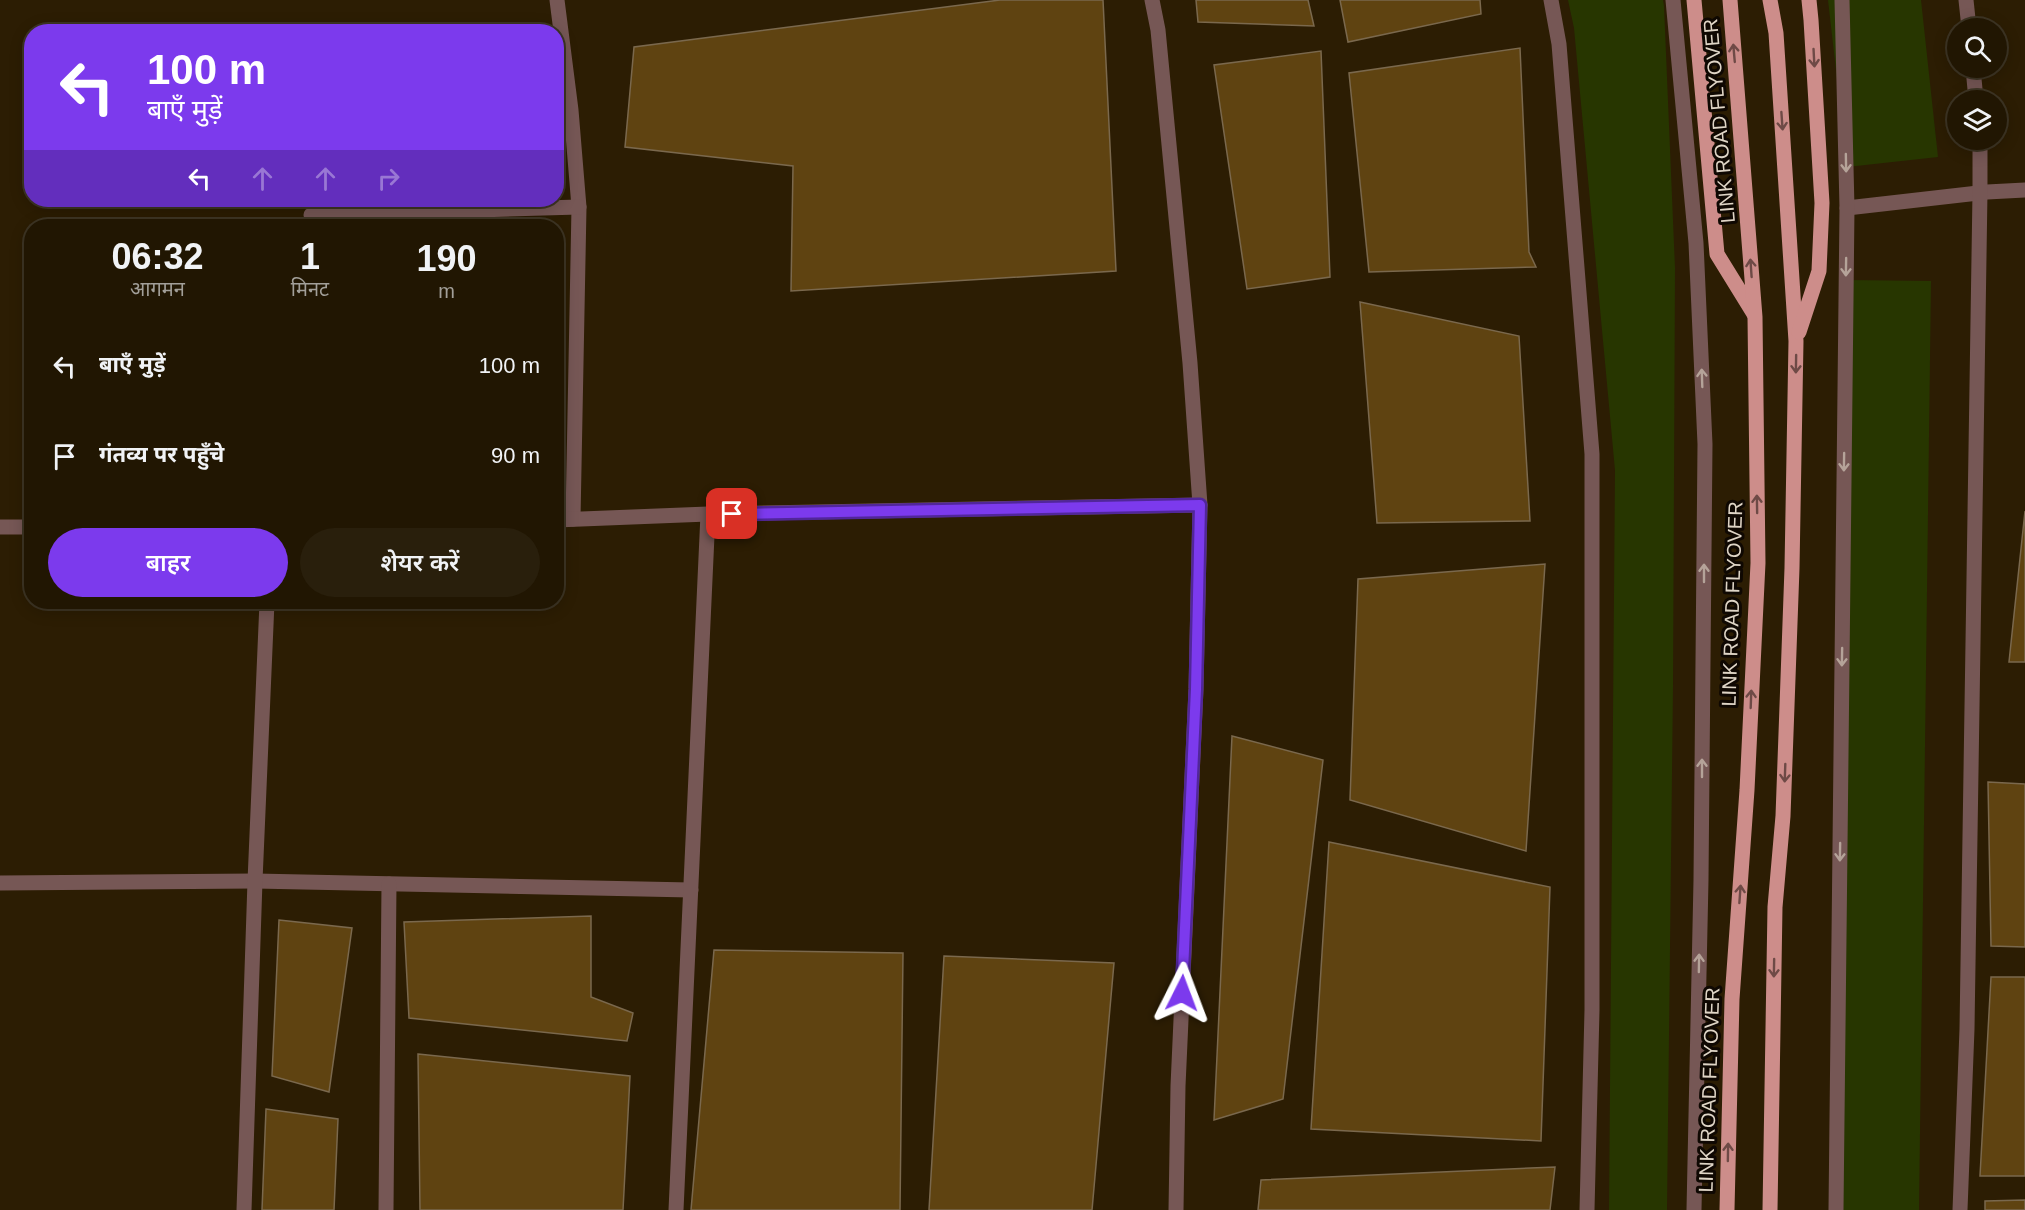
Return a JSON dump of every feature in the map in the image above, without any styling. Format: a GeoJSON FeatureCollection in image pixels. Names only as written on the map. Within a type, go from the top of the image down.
{"type":"FeatureCollection","features":[{"type":"Feature","properties":{"kind":"main road"},"geometry":{"type":"LineString","coordinates":[[1694,0],[1717,254],[1755,317]]}},
{"type":"Feature","properties":{"kind":"main road","name":"LINK ROAD FLYOVER"},"geometry":{"type":"LineString","coordinates":[[1727,1210],[1732,999],[1748,790],[1758,563],[1755,317],[1730,0]]}},
{"type":"Feature","properties":{"kind":"main road"},"geometry":{"type":"LineString","coordinates":[[1770,0],[1776,33],[1796,341],[1788,686],[1783,816],[1775,908],[1770,1210]]}},
{"type":"Feature","properties":{"kind":"main road"},"geometry":{"type":"LineString","coordinates":[[1796,341],[1819,271],[1822,203],[1809,0]]}},
{"type":"Feature","properties":{"kind":"street"},"geometry":{"type":"LineString","coordinates":[[557,0],[560,24]]}},
{"type":"Feature","properties":{"kind":"street"},"geometry":{"type":"LineString","coordinates":[[1152,0],[1158,30],[1190,363],[1200,505],[1196,689],[1178,1086],[1176,1210]]}},
{"type":"Feature","properties":{"kind":"street"},"geometry":{"type":"LineString","coordinates":[[1551,0],[1560,56],[1592,454],[1592,1010],[1587,1210]]}},
{"type":"Feature","properties":{"kind":"street"},"geometry":{"type":"LineString","coordinates":[[1673,0],[1696,243],[1705,444],[1701,880],[1694,1210]]}},
{"type":"Feature","properties":{"kind":"street"},"geometry":{"type":"LineString","coordinates":[[1836,1210],[1847,208],[1842,0]]}},
{"type":"Feature","properties":{"kind":"street"},"geometry":{"type":"LineString","coordinates":[[1966,0],[1968,18]]}},
{"type":"Feature","properties":{"kind":"street"},"geometry":{"type":"LineString","coordinates":[[564,55],[579,207],[573,519]]}},
{"type":"Feature","properties":{"kind":"street"},"geometry":{"type":"LineString","coordinates":[[1960,1210],[1968,1017],[1980,150]]}},
{"type":"Feature","properties":{"kind":"street"},"geometry":{"type":"LineString","coordinates":[[1847,208],[1980,192],[2025,190]]}},
{"type":"Feature","properties":{"kind":"street"},"geometry":{"type":"LineString","coordinates":[[311,215],[579,207]]}},
{"type":"Feature","properties":{"kind":"street"},"geometry":{"type":"LineString","coordinates":[[564,520],[708,514],[1200,505]]}},
{"type":"Feature","properties":{"kind":"street"},"geometry":{"type":"LineString","coordinates":[[676,1210],[708,514]]}},
{"type":"Feature","properties":{"kind":"street"},"geometry":{"type":"LineString","coordinates":[[0,527],[24,527]]}},
{"type":"Feature","properties":{"kind":"street"},"geometry":{"type":"LineString","coordinates":[[244,1210],[267,609]]}},
{"type":"Feature","properties":{"kind":"street"},"geometry":{"type":"LineString","coordinates":[[0,883],[255,881],[691,890]]}},
{"type":"Feature","properties":{"kind":"street"},"geometry":{"type":"LineString","coordinates":[[386,1210],[389,884]]}},
{"type":"Feature","properties":{"kind":"green space"},"geometry":{"type":"Polygon","coordinates":[[[1568,0],[1663,0],[1664,6],[1675,268],[1667,1210],[1609,1210],[1615,470],[1574,28],[1568,0]]]}},
{"type":"Feature","properties":{"kind":"green space"},"geometry":{"type":"Polygon","coordinates":[[[1828,0],[1921,0],[1938,157],[1847,167],[1828,0]]]}},
{"type":"Feature","properties":{"kind":"green space"},"geometry":{"type":"Polygon","coordinates":[[[1846,280],[1931,281],[1919,1210],[1833,1210],[1846,280]]]}},
{"type":"Feature","properties":{"kind":"building"},"geometry":{"type":"Polygon","coordinates":[[[1000,0],[1103,0],[1116,271],[791,291],[793,166],[625,147],[634,47],[1000,0]]]}},
{"type":"Feature","properties":{"kind":"building"},"geometry":{"type":"Polygon","coordinates":[[[1196,0],[1308,0],[1314,26],[1198,22],[1196,0]]]}},
{"type":"Feature","properties":{"kind":"building"},"geometry":{"type":"Polygon","coordinates":[[[1340,0],[1480,0],[1481,14],[1348,42],[1340,0]]]}},
{"type":"Feature","properties":{"kind":"building"},"geometry":{"type":"Polygon","coordinates":[[[1520,48],[1529,252],[1536,267],[1369,272],[1349,73],[1520,48]]]}},
{"type":"Feature","properties":{"kind":"building"},"geometry":{"type":"Polygon","coordinates":[[[1321,51],[1330,277],[1247,289],[1214,65],[1321,51]]]}},
{"type":"Feature","properties":{"kind":"building"},"geometry":{"type":"Polygon","coordinates":[[[1360,302],[1519,336],[1530,521],[1377,523],[1360,302]]]}},
{"type":"Feature","properties":{"kind":"building"},"geometry":{"type":"Polygon","coordinates":[[[2025,511],[2025,662],[2009,662],[2025,511]]]}},
{"type":"Feature","properties":{"kind":"building"},"geometry":{"type":"Polygon","coordinates":[[[1545,564],[1526,851],[1350,800],[1358,579],[1545,564]]]}},
{"type":"Feature","properties":{"kind":"building"},"geometry":{"type":"Polygon","coordinates":[[[1232,736],[1323,760],[1283,1099],[1214,1120],[1232,736]]]}},
{"type":"Feature","properties":{"kind":"building"},"geometry":{"type":"Polygon","coordinates":[[[1988,782],[2025,784],[2025,947],[1991,946],[1988,782]]]}},
{"type":"Feature","properties":{"kind":"building"},"geometry":{"type":"Polygon","coordinates":[[[1329,842],[1550,887],[1541,1141],[1311,1129],[1329,842]]]}},
{"type":"Feature","properties":{"kind":"building"},"geometry":{"type":"Polygon","coordinates":[[[591,916],[591,997],[633,1013],[627,1041],[409,1018],[404,922],[591,916]]]}},
{"type":"Feature","properties":{"kind":"building"},"geometry":{"type":"Polygon","coordinates":[[[279,920],[352,928],[329,1092],[272,1076],[279,920]]]}},
{"type":"Feature","properties":{"kind":"building"},"geometry":{"type":"Polygon","coordinates":[[[714,950],[903,953],[900,1210],[691,1210],[714,950]]]}},
{"type":"Feature","properties":{"kind":"building"},"geometry":{"type":"Polygon","coordinates":[[[944,956],[1114,963],[1092,1210],[929,1210],[944,956]]]}},
{"type":"Feature","properties":{"kind":"building"},"geometry":{"type":"Polygon","coordinates":[[[1991,977],[2025,977],[2025,1176],[1980,1176],[1991,977]]]}},
{"type":"Feature","properties":{"kind":"building"},"geometry":{"type":"Polygon","coordinates":[[[418,1054],[630,1076],[623,1210],[420,1210],[418,1054]]]}},
{"type":"Feature","properties":{"kind":"building"},"geometry":{"type":"Polygon","coordinates":[[[266,1109],[338,1119],[334,1210],[262,1210],[266,1109]]]}},
{"type":"Feature","properties":{"kind":"building"},"geometry":{"type":"Polygon","coordinates":[[[1555,1167],[1550,1210],[1258,1210],[1261,1180],[1555,1167]]]}},
{"type":"Feature","properties":{"kind":"building"},"geometry":{"type":"Polygon","coordinates":[[[2025,1200],[2025,1210],[1985,1210],[1985,1201],[2025,1200]]]}},
{"type":"Feature","properties":{"kind":"route"},"geometry":{"type":"LineString","coordinates":[[732,514],[1200,505],[1196,689],[1182,993]]}}]}
